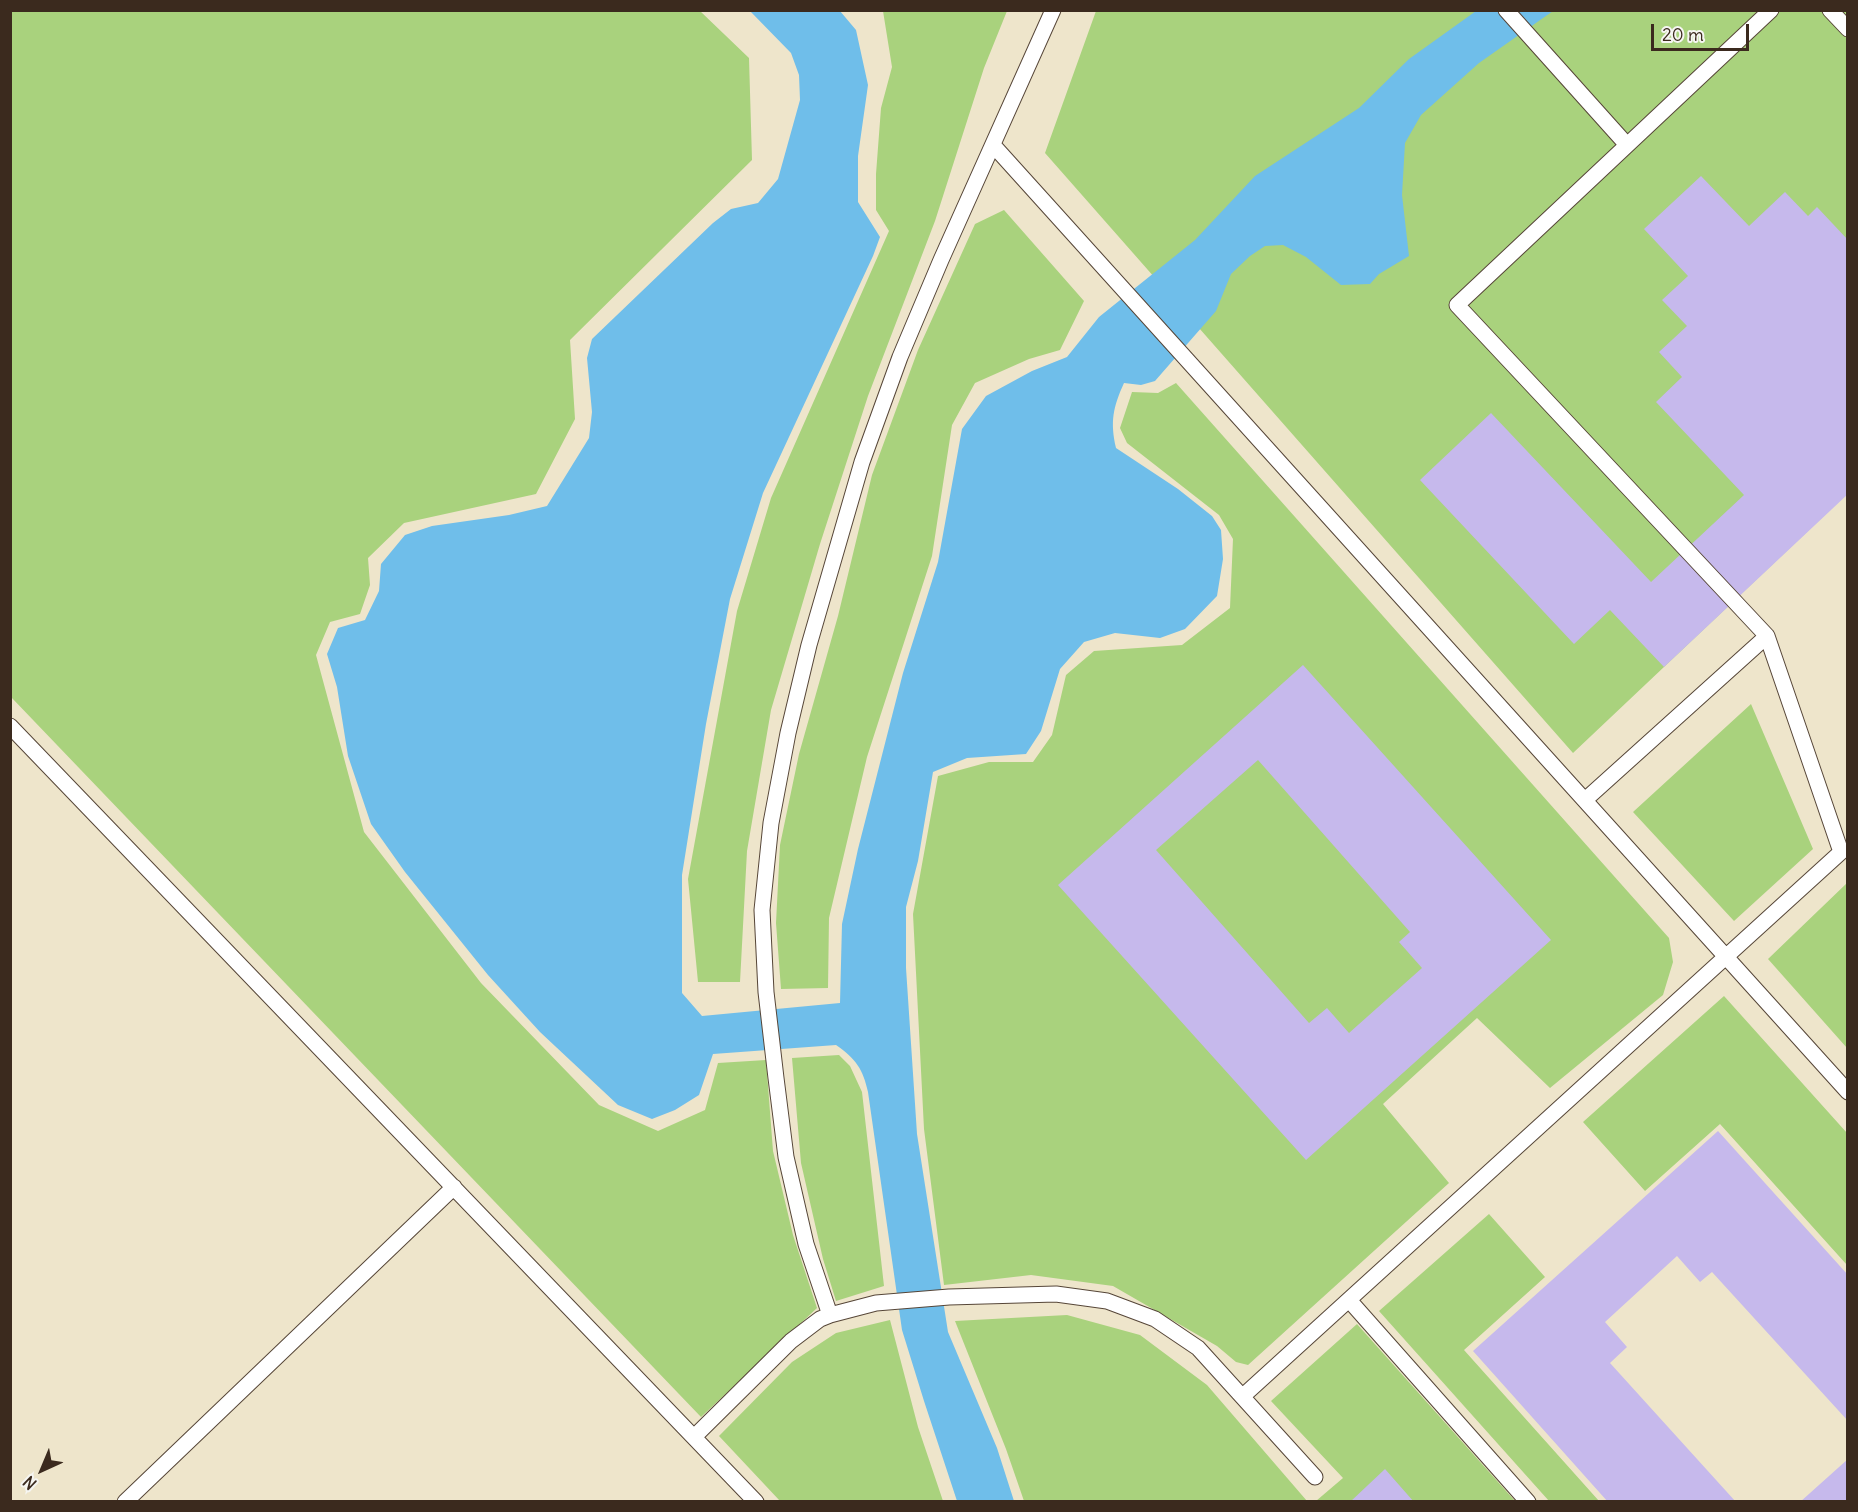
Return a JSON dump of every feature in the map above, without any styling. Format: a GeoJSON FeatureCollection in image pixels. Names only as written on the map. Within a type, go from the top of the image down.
{"type":"FeatureCollection","features":[{"type":"Feature","properties":{"kind":"lane"},"geometry":{"type":"LineString","coordinates":[[830,1315],[806,1244],[786,1157],[776,1078],[766,992],[762,910],[771,823],[788,733],[809,645],[862,462],[896,368],[941,260],[1053,10]]}},
{"type":"Feature","properties":{"kind":"lane"},"geometry":{"type":"LineString","coordinates":[[1506,10],[1627,146]]}},
{"type":"Feature","properties":{"kind":"lane"},"geometry":{"type":"LineString","coordinates":[[1243,1396],[1841,852],[1767,636],[1457,305],[1771,10]]}},
{"type":"Feature","properties":{"kind":"lane"},"geometry":{"type":"LineString","coordinates":[[1830,10],[1848,29]]}},
{"type":"Feature","properties":{"kind":"lane"},"geometry":{"type":"LineString","coordinates":[[993,144],[1848,1092]]}},
{"type":"Feature","properties":{"kind":"lane"},"geometry":{"type":"LineString","coordinates":[[1585,800],[1767,636]]}},
{"type":"Feature","properties":{"kind":"lane"},"geometry":{"type":"LineString","coordinates":[[10,726],[756,1502]]}},
{"type":"Feature","properties":{"kind":"lane"},"geometry":{"type":"LineString","coordinates":[[125,1502],[454,1187]]}},
{"type":"Feature","properties":{"kind":"lane"},"geometry":{"type":"LineString","coordinates":[[694,1437],[791,1341],[820,1319],[830,1315],[876,1303],[949,1297],[1056,1294],[1107,1301],[1155,1319],[1198,1348],[1315,1478]]}},
{"type":"Feature","properties":{"kind":"lane"},"geometry":{"type":"LineString","coordinates":[[1349,1300],[1528,1502]]}},
{"type":"Feature","properties":{"kind":"green space"},"geometry":{"type":"Polygon","coordinates":[[[11,11],[700,11],[749,58],[752,160],[570,340],[575,419],[536,494],[404,523],[368,558],[370,585],[360,614],[330,622],[316,655],[364,832],[481,983],[599,1105],[658,1131],[705,1110],[718,1063],[766,1060],[773,1151],[793,1235],[817,1308],[701,1417],[11,697],[11,11]]]}},
{"type":"Feature","properties":{"kind":"green space"},"geometry":{"type":"Polygon","coordinates":[[[883,11],[1007,11],[984,68],[935,221],[868,396],[820,544],[771,710],[747,851],[740,982],[698,982],[688,879],[737,611],[771,498],[889,231],[876,210],[881,108],[892,67],[883,11]]]}},
{"type":"Feature","properties":{"kind":"green space"},"geometry":{"type":"Polygon","coordinates":[[[1096,11],[1847,11],[1847,494],[1573,753],[1045,153],[1096,11]]]}},
{"type":"Feature","properties":{"kind":"green space"},"geometry":{"type":"Polygon","coordinates":[[[1004,210],[1084,301],[1060,350],[1029,359],[975,383],[952,425],[932,556],[867,757],[829,918],[828,988],[781,989],[776,923],[780,845],[799,754],[838,616],[872,475],[918,350],[975,224],[1004,210]]]}},
{"type":"Feature","properties":{"kind":"green space"},"geometry":{"type":"Polygon","coordinates":[[[1176,383],[1669,938],[1673,962],[1663,995],[1550,1088],[1477,1018],[1383,1104],[1449,1183],[1248,1365],[1236,1362],[1217,1346],[1113,1286],[1031,1275],[944,1285],[924,1129],[913,914],[938,776],[989,762],[1033,762],[1052,735],[1066,675],[1094,651],[1182,645],[1230,608],[1233,539],[1219,515],[1127,443],[1120,428],[1132,392],[1158,393],[1176,383]]]}},
{"type":"Feature","properties":{"kind":"green space"},"geometry":{"type":"Polygon","coordinates":[[[1751,704],[1813,849],[1734,921],[1633,812],[1751,704]]]}},
{"type":"Feature","properties":{"kind":"green space"},"geometry":{"type":"Polygon","coordinates":[[[1847,883],[1847,1048],[1768,959],[1847,883]]]}},
{"type":"Feature","properties":{"kind":"green space"},"geometry":{"type":"Polygon","coordinates":[[[1724,996],[1847,1133],[1847,1265],[1720,1124],[1645,1191],[1583,1122],[1724,996]]]}},
{"type":"Feature","properties":{"kind":"green space"},"geometry":{"type":"Polygon","coordinates":[[[839,1055],[850,1066],[862,1092],[884,1286],[836,1301],[823,1259],[801,1163],[792,1058],[839,1055]]]}},
{"type":"Feature","properties":{"kind":"green space"},"geometry":{"type":"Polygon","coordinates":[[[1489,1214],[1545,1277],[1464,1350],[1599,1501],[1549,1501],[1379,1311],[1489,1214]]]}},
{"type":"Feature","properties":{"kind":"green space"},"geometry":{"type":"Polygon","coordinates":[[[1067,1315],[1140,1335],[1207,1385],[1307,1501],[1024,1501],[1006,1449],[955,1321],[1067,1315]]]}},
{"type":"Feature","properties":{"kind":"green space"},"geometry":{"type":"Polygon","coordinates":[[[890,1320],[918,1427],[943,1501],[780,1501],[719,1436],[792,1362],[836,1333],[890,1320]]]}},
{"type":"Feature","properties":{"kind":"green space"},"geometry":{"type":"Polygon","coordinates":[[[1357,1324],[1515,1501],[1316,1501],[1343,1478],[1271,1401],[1357,1324]]]}},
{"type":"Feature","properties":{"kind":"water"},"geometry":{"type":"Polygon","coordinates":[[[750,11],[840,11],[856,30],[868,85],[858,156],[858,202],[880,237],[763,493],[730,599],[706,724],[682,875],[682,993],[702,1016],[840,1003],[842,924],[858,849],[903,673],[938,562],[962,429],[986,396],[1032,371],[1067,357],[1099,317],[1195,240],[1255,176],[1359,108],[1409,59],[1476,11],[1553,11],[1479,63],[1421,115],[1405,143],[1402,195],[1409,256],[1379,274],[1370,284],[1341,285],[1306,257],[1283,245],[1265,246],[1250,256],[1231,274],[1216,311],[1155,381],[1141,385],[1124,383],[1114,415],[1113,430],[1116,448],[1178,489],[1212,516],[1221,530],[1223,559],[1217,596],[1185,629],[1160,638],[1115,633],[1084,642],[1060,669],[1041,731],[1026,754],[967,758],[933,772],[918,861],[906,907],[906,968],[917,1134],[948,1332],[997,1448],[1014,1501],[957,1501],[902,1330],[868,1092],[864,1077],[854,1060],[836,1045],[713,1054],[699,1095],[675,1110],[652,1119],[618,1105],[540,1032],[488,975],[405,872],[371,824],[348,756],[337,687],[327,654],[338,628],[365,620],[379,591],[381,564],[405,535],[432,526],[509,515],[547,506],[589,438],[592,412],[587,358],[592,339],[713,223],[731,209],[758,203],[778,179],[800,100],[799,75],[791,53],[750,11]]]}},
{"type":"Feature","properties":{"kind":"building"},"geometry":{"type":"Polygon","coordinates":[[[1701,176],[1749,226],[1785,192],[1808,216],[1817,207],[1848,240],[1848,494],[1664,667],[1610,610],[1574,644],[1420,480],[1491,413],[1651,582],[1744,495],[1656,402],[1682,377],[1659,352],[1687,326],[1662,300],[1688,276],[1644,229],[1701,176]]]}},
{"type":"Feature","properties":{"kind":"building"},"geometry":{"type":"Polygon","coordinates":[[[1303,665],[1551,940],[1306,1160],[1058,885],[1303,665]],[[1258,760],[1156,850],[1309,1023],[1327,1008],[1349,1033],[1422,968],[1399,942],[1410,932],[1258,760]]]}},
{"type":"Feature","properties":{"kind":"building"},"geometry":{"type":"Polygon","coordinates":[[[1718,1131],[1848,1275],[1848,1421],[1712,1272],[1700,1282],[1677,1256],[1605,1322],[1627,1347],[1610,1363],[1736,1502],[1608,1502],[1473,1351],[1718,1131]]]}},
{"type":"Feature","properties":{"kind":"building"},"geometry":{"type":"Polygon","coordinates":[[[1848,1459],[1848,1502],[1800,1502],[1848,1459]]]}},
{"type":"Feature","properties":{"kind":"building"},"geometry":{"type":"Polygon","coordinates":[[[1385,1469],[1414,1502],[1350,1502],[1385,1469]]]}}]}
